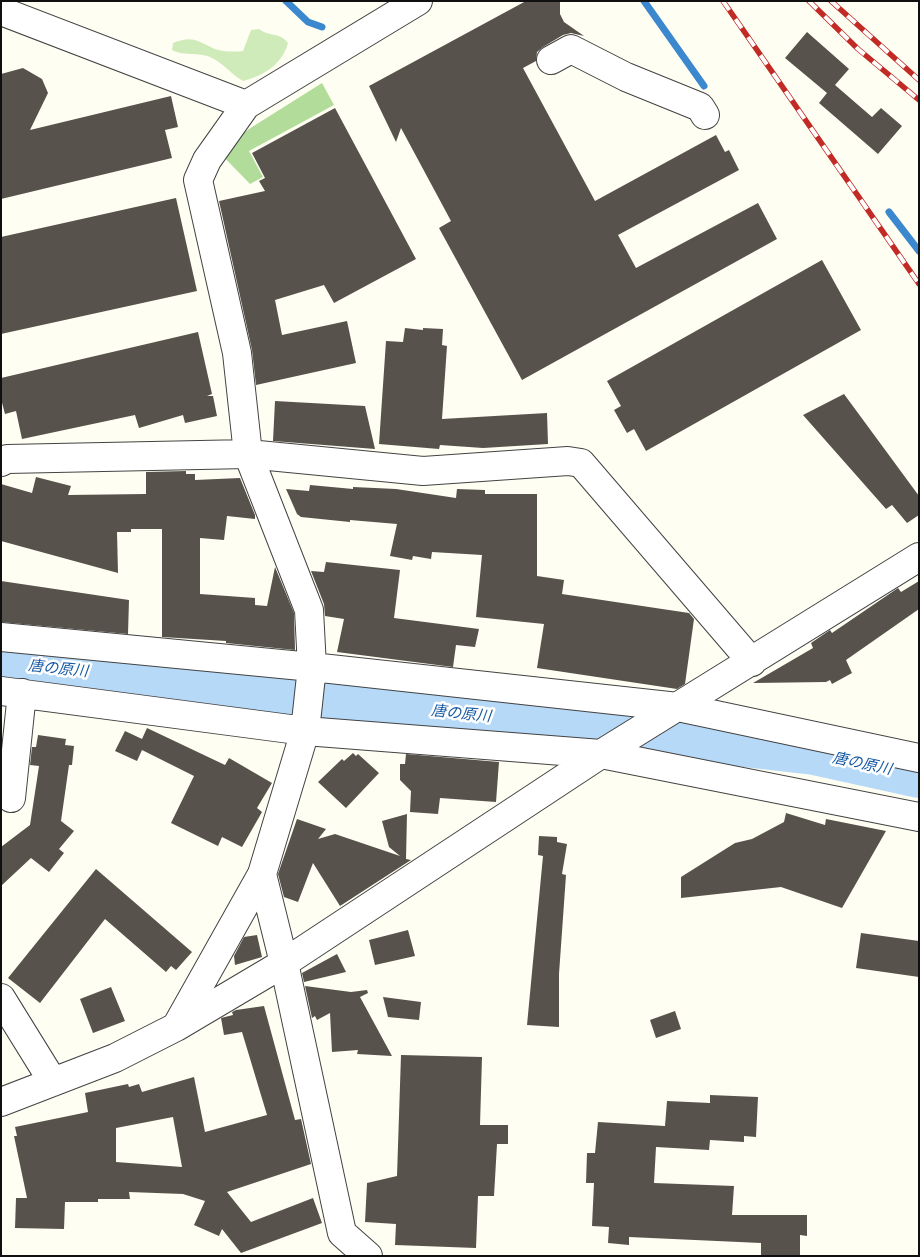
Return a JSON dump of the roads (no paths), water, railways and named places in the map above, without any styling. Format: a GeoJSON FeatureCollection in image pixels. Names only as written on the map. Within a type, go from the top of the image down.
{"type":"FeatureCollection","features":[{"type":"Feature","properties":{"kind":"street"},"geometry":{"type":"LineString","coordinates":[[176,1027],[262,874],[306,725],[311,675],[308,610],[248,454],[237,352],[198,180],[207,160],[246,105],[418,1]]}},
{"type":"Feature","properties":{"kind":"street"},"geometry":{"type":"LineString","coordinates":[[1,11],[246,105]]}},
{"type":"Feature","properties":{"kind":"street"},"geometry":{"type":"LineString","coordinates":[[551,60],[571,49],[626,77],[700,107],[705,115]]}},
{"type":"Feature","properties":{"kind":"street"},"geometry":{"type":"LineString","coordinates":[[1,462],[7,460],[248,454],[423,471],[568,462],[581,463],[752,662]]}},
{"type":"Feature","properties":{"kind":"street"},"geometry":{"type":"LineString","coordinates":[[1,1102],[115,1058],[176,1027],[284,963],[608,750],[919,557]]}},
{"type":"Feature","properties":{"kind":"street"},"geometry":{"type":"LineString","coordinates":[[1,637],[311,675],[671,711],[919,758]]}},
{"type":"Feature","properties":{"kind":"street"},"geometry":{"type":"LineString","coordinates":[[11,798],[11,692],[306,725],[608,750],[919,817]]}},
{"type":"Feature","properties":{"kind":"street"},"geometry":{"type":"LineString","coordinates":[[262,874],[284,963],[342,1233],[368,1256]]}},
{"type":"Feature","properties":{"kind":"street"},"geometry":{"type":"LineString","coordinates":[[1,998],[53,1082]]}},
{"type":"Feature","properties":{"kind":"waterway"},"geometry":{"type":"LineString","coordinates":[[286,1],[308,22],[322,27]]}},
{"type":"Feature","properties":{"kind":"waterway"},"geometry":{"type":"LineString","coordinates":[[644,1],[704,86]]}},
{"type":"Feature","properties":{"kind":"waterway"},"geometry":{"type":"LineString","coordinates":[[889,212],[919,251]]}},
{"type":"Feature","properties":{"kind":"waterway","name":"唐の原川"},"geometry":{"type":"LineString","coordinates":[[1,662],[814,754],[919,777]]}},
{"type":"Feature","properties":{"kind":"railway"},"geometry":{"type":"LineString","coordinates":[[723,1],[919,284]]}},
{"type":"Feature","properties":{"kind":"railway"},"geometry":{"type":"LineString","coordinates":[[809,1],[858,49],[919,100]]}},
{"type":"Feature","properties":{"kind":"railway"},"geometry":{"type":"LineString","coordinates":[[831,1],[919,80]]}}]}
